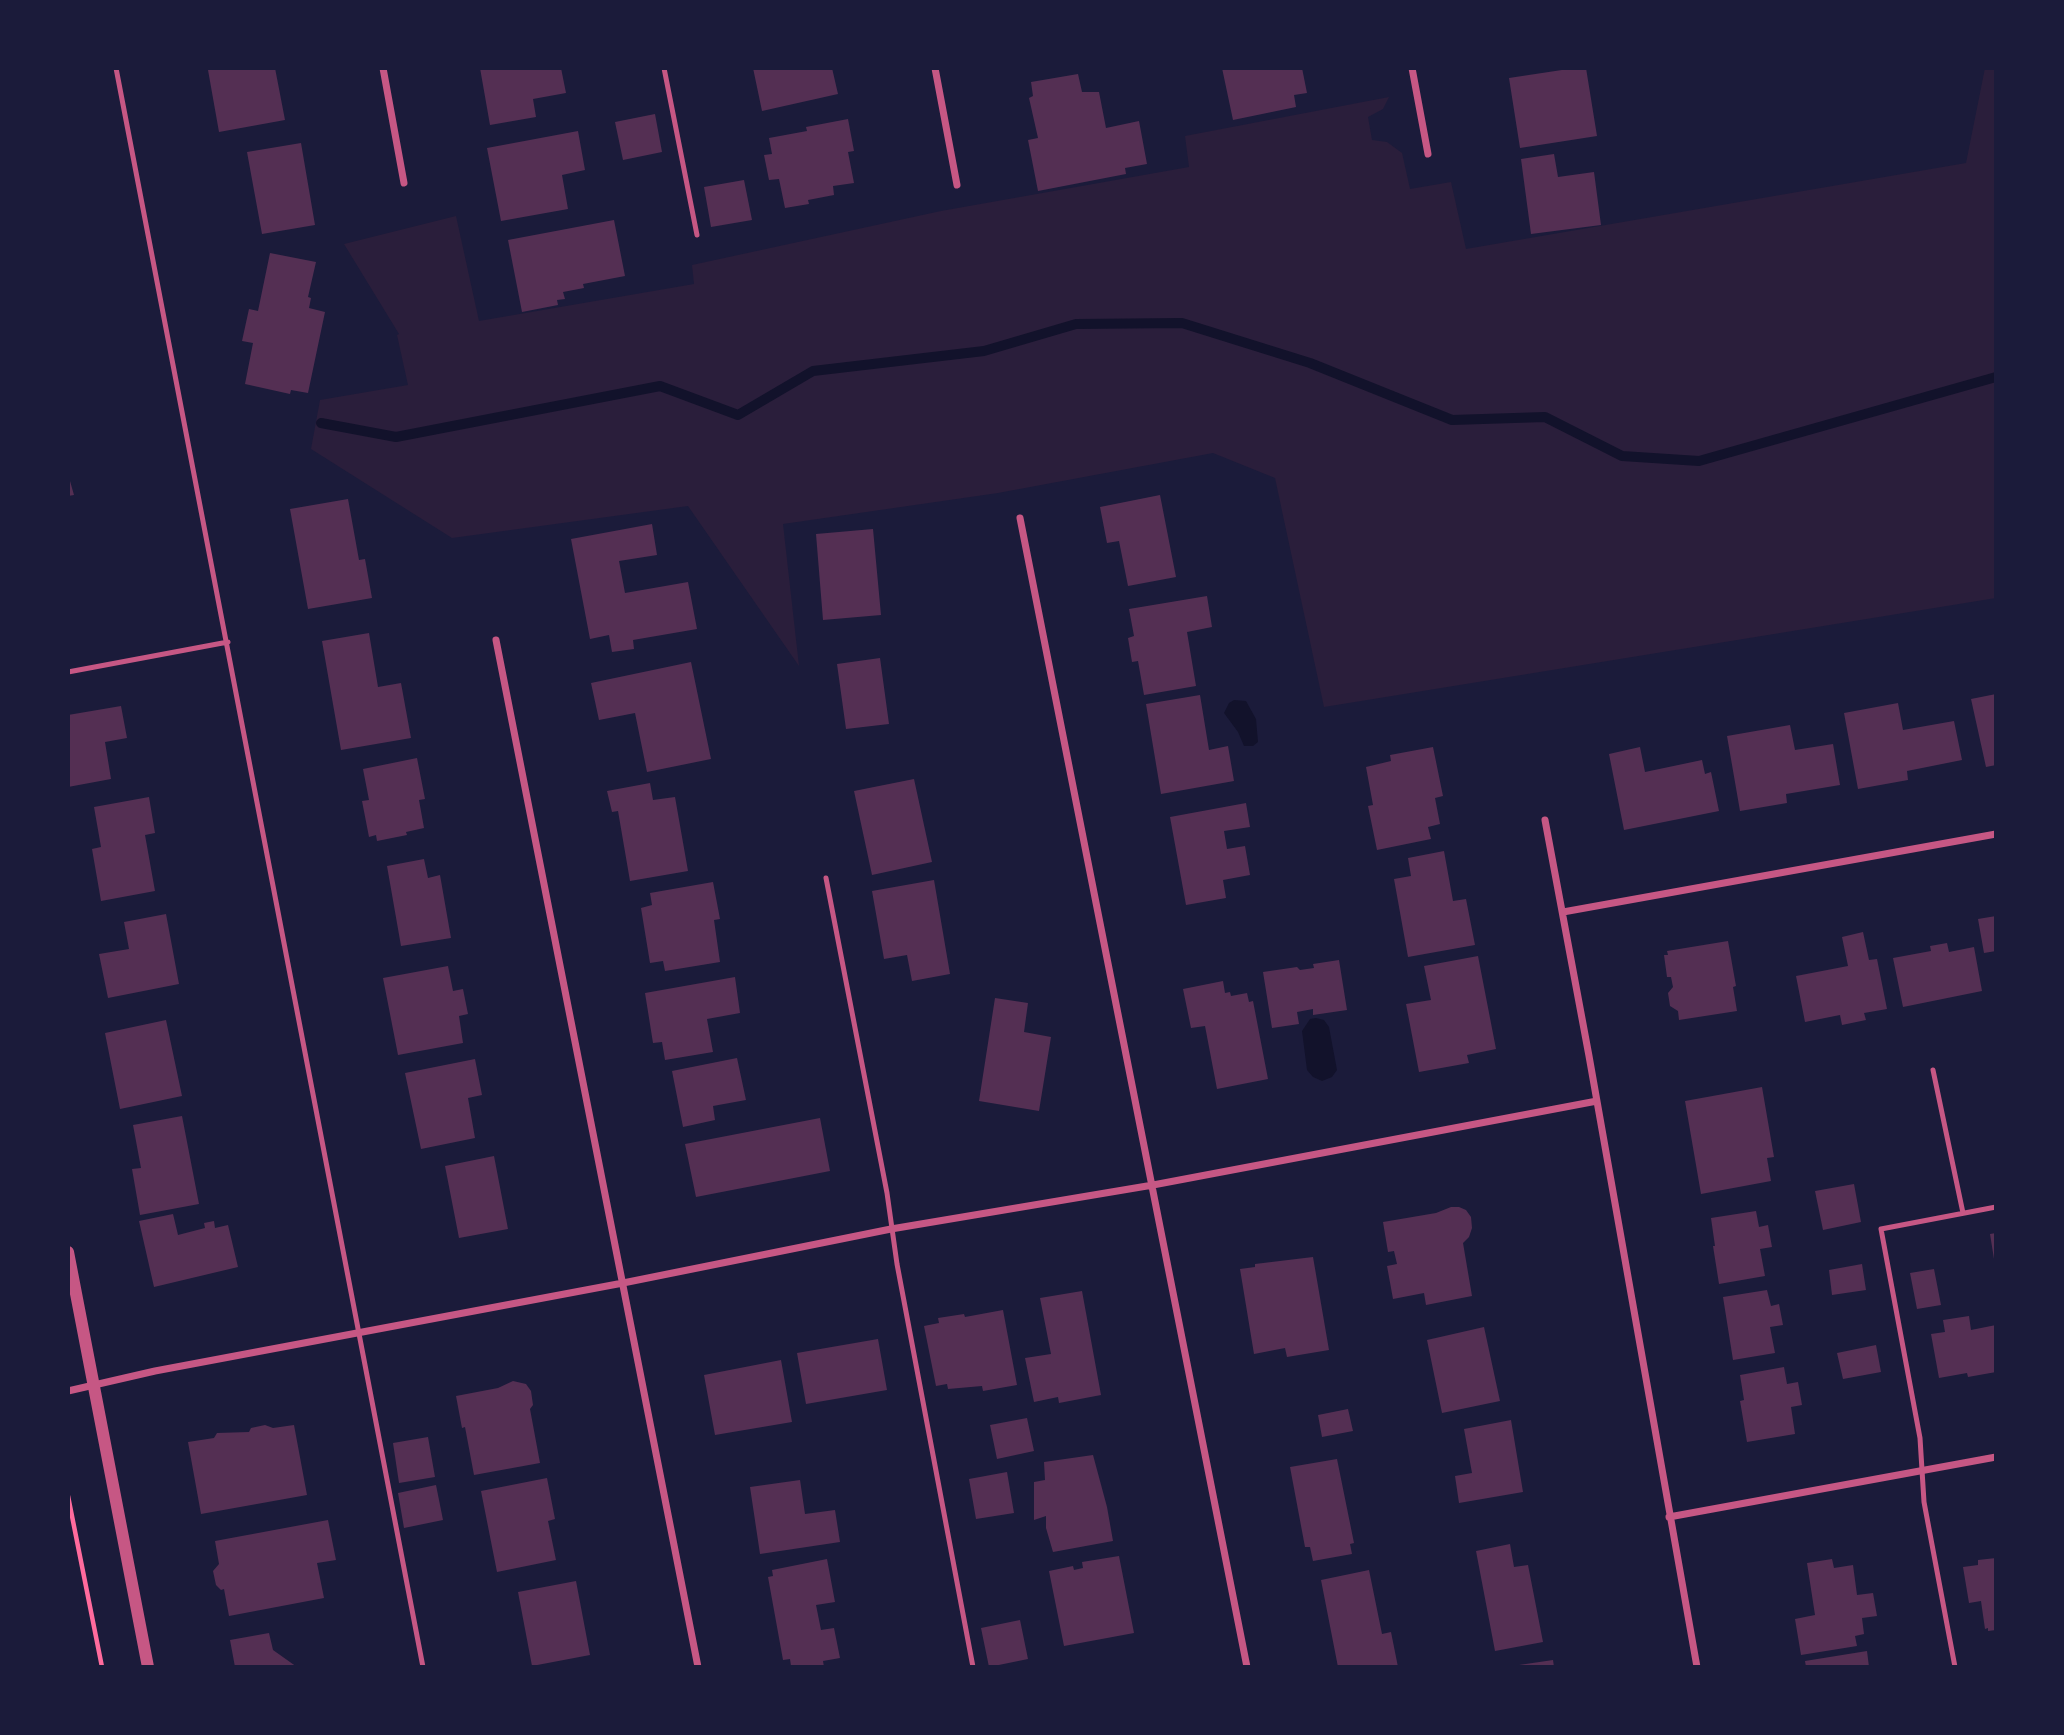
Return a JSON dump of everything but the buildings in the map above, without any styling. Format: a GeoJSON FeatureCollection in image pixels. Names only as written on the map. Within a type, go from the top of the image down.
{"type":"FeatureCollection","features":[{"type":"Feature","properties":{"kind":"street"},"geometry":{"type":"LineString","coordinates":[[383,68],[404,183]]}},
{"type":"Feature","properties":{"kind":"street"},"geometry":{"type":"LineString","coordinates":[[935,68],[957,185]]}},
{"type":"Feature","properties":{"kind":"street"},"geometry":{"type":"LineString","coordinates":[[1412,68],[1428,154]]}},
{"type":"Feature","properties":{"kind":"street"},"geometry":{"type":"LineString","coordinates":[[1020,517],[1247,1667]]}},
{"type":"Feature","properties":{"kind":"street"},"geometry":{"type":"LineString","coordinates":[[496,640],[698,1667]]}},
{"type":"Feature","properties":{"kind":"street"},"geometry":{"type":"LineString","coordinates":[[1545,820],[1697,1667]]}},
{"type":"Feature","properties":{"kind":"street"},"geometry":{"type":"LineString","coordinates":[[1563,912],[1996,834]]}},
{"type":"Feature","properties":{"kind":"street"},"geometry":{"type":"LineString","coordinates":[[68,1391],[155,1371],[623,1283],[891,1228],[1153,1185],[1597,1101]]}},
{"type":"Feature","properties":{"kind":"street"},"geometry":{"type":"LineString","coordinates":[[68,1252],[148,1667]]}},
{"type":"Feature","properties":{"kind":"street"},"geometry":{"type":"LineString","coordinates":[[1669,1517],[1996,1457]]}},
{"type":"Feature","properties":{"kind":"lane"},"geometry":{"type":"LineString","coordinates":[[116,68],[423,1667]]}},
{"type":"Feature","properties":{"kind":"lane"},"geometry":{"type":"LineString","coordinates":[[664,68],[696,235]]}},
{"type":"Feature","properties":{"kind":"lane"},"geometry":{"type":"LineString","coordinates":[[68,672],[228,642]]}},
{"type":"Feature","properties":{"kind":"lane"},"geometry":{"type":"LineString","coordinates":[[826,878],[887,1193],[891,1228],[973,1667]]}},
{"type":"Feature","properties":{"kind":"lane"},"geometry":{"type":"LineString","coordinates":[[1933,1070],[1963,1213]]}},
{"type":"Feature","properties":{"kind":"lane"},"geometry":{"type":"LineString","coordinates":[[1955,1667],[1924,1502],[1920,1438],[1881,1229],[1996,1207]]}},
{"type":"Feature","properties":{"kind":"path"},"geometry":{"type":"LineString","coordinates":[[68,1496],[102,1667]]}},
{"type":"Feature","properties":{"kind":"shaded area"},"geometry":{"type":"Polygon","coordinates":[[[1985,68],[1996,68],[1996,598],[1324,707],[1275,478],[1213,453],[998,493],[783,524],[799,666],[688,506],[452,538],[311,449],[320,400],[408,385],[397,335],[399,334],[344,244],[456,216],[479,321],[694,284],[692,265],[941,211],[1189,167],[1185,136],[1389,97],[1383,109],[1368,117],[1372,140],[1387,142],[1402,153],[1410,189],[1451,182],[1466,249],[1966,163],[1985,68]]]}},
{"type":"Feature","properties":{"kind":"shaded area"},"geometry":{"type":"Polygon","coordinates":[[[1234,700],[1246,701],[1256,719],[1258,742],[1253,746],[1244,746],[1238,732],[1224,713],[1229,703],[1234,700]]]}},
{"type":"Feature","properties":{"kind":"shaded area"},"geometry":{"type":"Polygon","coordinates":[[[1310,1019],[1324,1020],[1329,1027],[1337,1070],[1332,1077],[1322,1081],[1307,1070],[1302,1031],[1310,1019]]]}},
{"type":"Feature","properties":{"kind":"waterway"},"geometry":{"type":"LineString","coordinates":[[321,423],[396,437],[660,386],[738,415],[813,371],[984,351],[1076,324],[1182,323],[1310,363],[1452,420],[1545,417],[1622,456],[1699,461],[1996,377]]}}]}
